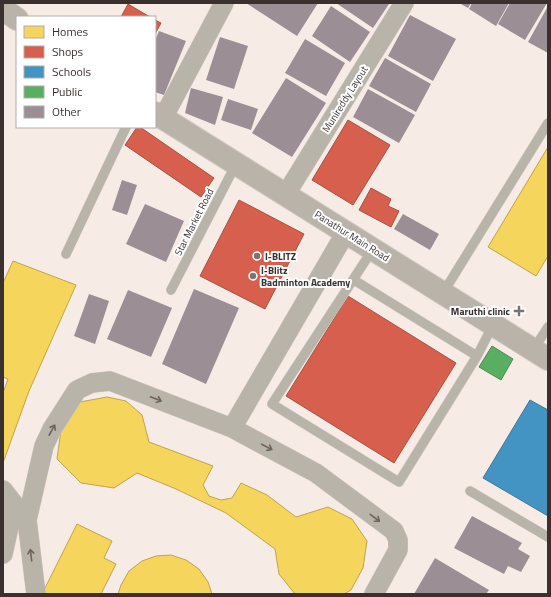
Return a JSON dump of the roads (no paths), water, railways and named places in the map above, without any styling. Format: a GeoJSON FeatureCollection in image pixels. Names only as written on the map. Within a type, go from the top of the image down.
{"type":"FeatureCollection","features":[{"type":"Feature","properties":{"kind":"street"},"geometry":{"type":"LineString","coordinates":[[159,116],[224,3]]}},
{"type":"Feature","properties":{"kind":"street","name":"Munireddy Layout"},"geometry":{"type":"LineString","coordinates":[[286,194],[404,3]]}},
{"type":"Feature","properties":{"kind":"street"},"geometry":{"type":"LineString","coordinates":[[3,9],[16,18]]}},
{"type":"Feature","properties":{"kind":"street"},"geometry":{"type":"LineString","coordinates":[[3,27],[16,34]]}},
{"type":"Feature","properties":{"kind":"street","name":"Panathur Main Road"},"geometry":{"type":"LineString","coordinates":[[159,116],[540,354]]}},
{"type":"Feature","properties":{"kind":"street"},"geometry":{"type":"LineString","coordinates":[[232,428],[346,232]]}},
{"type":"Feature","properties":{"kind":"street"},"geometry":{"type":"LineString","coordinates":[[36,594],[27,520],[44,446],[52,429],[77,390],[92,383],[110,381],[232,428],[316,473],[394,532],[398,540],[398,550],[374,594]]}},
{"type":"Feature","properties":{"kind":"street"},"geometry":{"type":"LineString","coordinates":[[3,490],[14,504],[3,554]]}},
{"type":"Feature","properties":{"kind":"lane"},"geometry":{"type":"LineString","coordinates":[[443,293],[548,123]]}},
{"type":"Feature","properties":{"kind":"lane"},"geometry":{"type":"LineString","coordinates":[[66,254],[126,128]]}},
{"type":"Feature","properties":{"kind":"lane","name":"Star Market Road"},"geometry":{"type":"LineString","coordinates":[[171,290],[236,164]]}},
{"type":"Feature","properties":{"kind":"lane"},"geometry":{"type":"LineString","coordinates":[[373,249],[272,404],[399,482],[477,356],[493,325]]}},
{"type":"Feature","properties":{"kind":"lane"},"geometry":{"type":"LineString","coordinates":[[354,280],[477,356]]}},
{"type":"Feature","properties":{"kind":"lane"},"geometry":{"type":"LineString","coordinates":[[540,354],[548,327]]}},
{"type":"Feature","properties":{"kind":"lane"},"geometry":{"type":"LineString","coordinates":[[470,491],[548,537]]}},
{"type":"Feature","properties":{"kind":"place","name":"I-BLITZ"},"geometry":{"type":"Point","coordinates":[257,256]}},
{"type":"Feature","properties":{"kind":"place","name":"I-Blitz Badminton Academy"},"geometry":{"type":"Point","coordinates":[253,276]}},
{"type":"Feature","properties":{"kind":"place","name":"Maruthi clinic"},"geometry":{"type":"Point","coordinates":[519,311]}}]}
